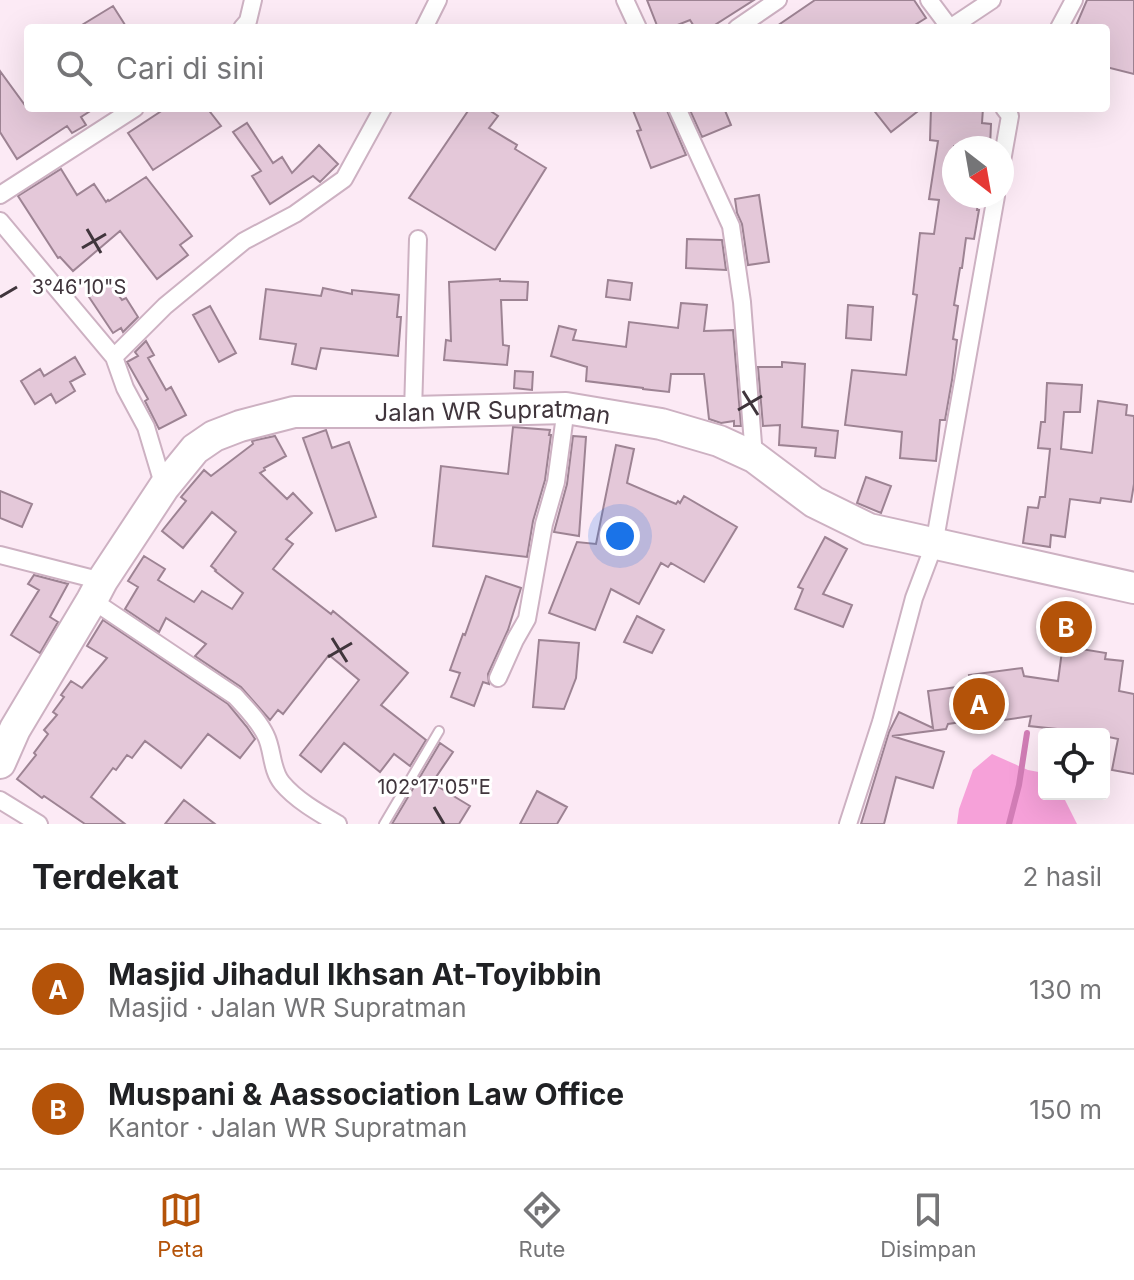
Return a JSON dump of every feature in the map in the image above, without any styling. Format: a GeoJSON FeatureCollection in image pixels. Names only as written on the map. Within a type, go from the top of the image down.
{"type":"FeatureCollection","features":[{"type":"Feature","properties":{"kind":"highway","name":"Jalan WR Supratman"},"geometry":{"type":"LineString","coordinates":[[0,763],[15,729],[97,590],[164,487],[195,449],[214,436],[240,426],[294,412],[566,408],[661,424],[719,441],[754,457],[814,502],[869,529],[1134,588]]}},
{"type":"Feature","properties":{"kind":"street"},"geometry":{"type":"LineString","coordinates":[[245,24],[253,0]]}},
{"type":"Feature","properties":{"kind":"street"},"geometry":{"type":"LineString","coordinates":[[426,24],[438,0]]}},
{"type":"Feature","properties":{"kind":"street"},"geometry":{"type":"LineString","coordinates":[[625,0],[636,24]]}},
{"type":"Feature","properties":{"kind":"street"},"geometry":{"type":"LineString","coordinates":[[743,24],[778,0]]}},
{"type":"Feature","properties":{"kind":"street"},"geometry":{"type":"LineString","coordinates":[[929,0],[947,24]]}},
{"type":"Feature","properties":{"kind":"street"},"geometry":{"type":"LineString","coordinates":[[956,24],[992,0]]}},
{"type":"Feature","properties":{"kind":"street"},"geometry":{"type":"LineString","coordinates":[[1061,24],[1074,0]]}},
{"type":"Feature","properties":{"kind":"street"},"geometry":{"type":"LineString","coordinates":[[0,195],[129,112]]}},
{"type":"Feature","properties":{"kind":"street"},"geometry":{"type":"LineString","coordinates":[[114,357],[165,306],[244,241],[295,214],[344,179],[381,112]]}},
{"type":"Feature","properties":{"kind":"street"},"geometry":{"type":"LineString","coordinates":[[679,112],[731,226],[742,302],[754,457]]}},
{"type":"Feature","properties":{"kind":"street"},"geometry":{"type":"LineString","coordinates":[[1006,136],[1010,112]]}},
{"type":"Feature","properties":{"kind":"street"},"geometry":{"type":"LineString","coordinates":[[848,824],[881,722],[914,598],[934,545],[994,208]]}},
{"type":"Feature","properties":{"kind":"street"},"geometry":{"type":"LineString","coordinates":[[0,221],[114,357],[125,388],[146,427],[164,487]]}},
{"type":"Feature","properties":{"kind":"street"},"geometry":{"type":"LineString","coordinates":[[413,412],[418,239]]}},
{"type":"Feature","properties":{"kind":"street"},"geometry":{"type":"LineString","coordinates":[[498,678],[527,619],[544,524],[556,482],[566,408]]}},
{"type":"Feature","properties":{"kind":"street"},"geometry":{"type":"LineString","coordinates":[[0,555],[97,590],[235,696],[266,734],[280,781],[298,798],[338,824]]}},
{"type":"Feature","properties":{"kind":"street"},"geometry":{"type":"LineString","coordinates":[[0,800],[39,824]]}},
{"type":"Feature","properties":{"kind":"lane"},"geometry":{"type":"LineString","coordinates":[[384,824],[439,731]]}},
{"type":"Feature","properties":{"kind":"shaded area"},"geometry":{"type":"Polygon","coordinates":[[[992,754],[1038,772],[1038,800],[1065,800],[1077,824],[957,824],[973,770],[992,754]]]}},
{"type":"Feature","properties":{"kind":"building"},"geometry":{"type":"Polygon","coordinates":[[[647,0],[754,0],[716,24],[692,24],[690,20],[680,24],[656,24],[647,0]]]}},
{"type":"Feature","properties":{"kind":"building"},"geometry":{"type":"Polygon","coordinates":[[[815,0],[914,0],[926,18],[916,24],[780,24],[815,0]]]}},
{"type":"Feature","properties":{"kind":"building"},"geometry":{"type":"Polygon","coordinates":[[[1087,0],[1134,0],[1134,74],[1110,68],[1110,24],[1077,24],[1087,0]]]}},
{"type":"Feature","properties":{"kind":"building"},"geometry":{"type":"Polygon","coordinates":[[[113,6],[124,24],[84,24],[113,6]]]}},
{"type":"Feature","properties":{"kind":"building"},"geometry":{"type":"Polygon","coordinates":[[[0,71],[24,104],[24,112],[89,112],[81,117],[86,125],[72,133],[67,126],[17,159],[0,132],[0,71]]]}},
{"type":"Feature","properties":{"kind":"building"},"geometry":{"type":"Polygon","coordinates":[[[160,112],[210,112],[221,126],[153,170],[128,133],[160,112]]]}},
{"type":"Feature","properties":{"kind":"building"},"geometry":{"type":"Polygon","coordinates":[[[467,112],[492,112],[498,116],[489,128],[546,168],[495,250],[409,198],[467,112]]]}},
{"type":"Feature","properties":{"kind":"building"},"geometry":{"type":"Polygon","coordinates":[[[634,112],[668,112],[686,155],[651,168],[637,131],[641,130],[634,112]]]}},
{"type":"Feature","properties":{"kind":"building"},"geometry":{"type":"Polygon","coordinates":[[[691,112],[726,112],[731,125],[702,137],[691,112]]]}},
{"type":"Feature","properties":{"kind":"building"},"geometry":{"type":"Polygon","coordinates":[[[875,112],[917,112],[891,132],[875,112]]]}},
{"type":"Feature","properties":{"kind":"building"},"geometry":{"type":"Polygon","coordinates":[[[931,112],[983,112],[982,123],[991,124],[990,136],[942,136],[942,208],[979,210],[974,239],[966,238],[960,268],[954,305],[958,306],[953,339],[957,340],[945,420],[940,420],[936,461],[900,458],[902,432],[845,425],[852,370],[906,375],[917,295],[913,294],[920,233],[934,234],[939,200],[929,199],[938,141],[930,140],[931,112]]]}},
{"type":"Feature","properties":{"kind":"building"},"geometry":{"type":"Polygon","coordinates":[[[247,123],[273,163],[282,157],[292,173],[319,145],[338,164],[320,182],[313,176],[270,204],[252,176],[261,171],[233,132],[247,123]]]}},
{"type":"Feature","properties":{"kind":"building"},"geometry":{"type":"Polygon","coordinates":[[[61,169],[77,195],[94,184],[106,202],[146,177],[192,236],[180,245],[188,255],[157,279],[120,231],[73,271],[58,258],[18,196],[61,169]]]}},
{"type":"Feature","properties":{"kind":"building"},"geometry":{"type":"Polygon","coordinates":[[[759,195],[769,262],[748,265],[735,199],[759,195]]]}},
{"type":"Feature","properties":{"kind":"building"},"geometry":{"type":"Polygon","coordinates":[[[687,239],[722,240],[726,270],[686,268],[687,239]]]}},
{"type":"Feature","properties":{"kind":"building"},"geometry":{"type":"Polygon","coordinates":[[[500,279],[528,282],[527,300],[501,300],[503,345],[509,346],[507,365],[444,360],[446,340],[451,341],[449,282],[500,279]]]}},
{"type":"Feature","properties":{"kind":"building"},"geometry":{"type":"Polygon","coordinates":[[[608,280],[632,283],[630,300],[606,297],[608,280]]]}},
{"type":"Feature","properties":{"kind":"building"},"geometry":{"type":"Polygon","coordinates":[[[109,282],[122,300],[126,298],[138,317],[123,332],[121,328],[113,333],[89,297],[109,282]]]}},
{"type":"Feature","properties":{"kind":"building"},"geometry":{"type":"Polygon","coordinates":[[[323,288],[352,294],[352,290],[399,295],[398,356],[321,348],[316,369],[292,364],[296,344],[260,339],[266,289],[321,296],[323,288]]]}},
{"type":"Feature","properties":{"kind":"building"},"geometry":{"type":"Polygon","coordinates":[[[681,303],[707,305],[704,331],[733,330],[741,426],[734,426],[734,421],[721,423],[709,419],[704,374],[671,374],[669,392],[643,389],[586,381],[587,367],[551,356],[559,326],[576,330],[573,340],[626,347],[629,322],[678,328],[681,303]]]}},
{"type":"Feature","properties":{"kind":"building"},"geometry":{"type":"Polygon","coordinates":[[[848,305],[873,307],[871,340],[846,338],[848,305]]]}},
{"type":"Feature","properties":{"kind":"building"},"geometry":{"type":"Polygon","coordinates":[[[210,306],[236,353],[219,362],[193,315],[210,306]]]}},
{"type":"Feature","properties":{"kind":"building"},"geometry":{"type":"Polygon","coordinates":[[[146,341],[154,355],[148,358],[166,390],[171,387],[186,415],[159,429],[145,401],[148,399],[127,362],[138,356],[135,352],[146,341]]]}},
{"type":"Feature","properties":{"kind":"building"},"geometry":{"type":"Polygon","coordinates":[[[75,357],[85,374],[70,382],[75,391],[56,403],[51,394],[35,404],[21,381],[40,369],[44,376],[75,357]]]}},
{"type":"Feature","properties":{"kind":"building"},"geometry":{"type":"Polygon","coordinates":[[[782,362],[805,364],[802,427],[838,431],[835,458],[815,456],[816,448],[779,445],[780,425],[763,426],[758,367],[782,367],[782,362]]]}},
{"type":"Feature","properties":{"kind":"building"},"geometry":{"type":"Polygon","coordinates":[[[515,371],[533,372],[532,390],[514,388],[515,371]]]}},
{"type":"Feature","properties":{"kind":"building"},"geometry":{"type":"Polygon","coordinates":[[[1047,383],[1082,385],[1080,412],[1064,412],[1061,449],[1092,453],[1098,401],[1127,405],[1126,415],[1134,416],[1131,502],[1101,498],[1100,503],[1070,499],[1065,537],[1051,535],[1050,547],[1023,543],[1028,507],[1038,508],[1040,497],[1045,497],[1050,449],[1038,448],[1041,422],[1045,422],[1047,383]]]}},
{"type":"Feature","properties":{"kind":"building"},"geometry":{"type":"Polygon","coordinates":[[[513,427],[550,430],[551,435],[545,480],[527,557],[433,546],[441,466],[508,474],[513,427]]]}},
{"type":"Feature","properties":{"kind":"building"},"geometry":{"type":"Polygon","coordinates":[[[326,430],[332,448],[349,442],[376,517],[336,531],[303,438],[326,430]]]}},
{"type":"Feature","properties":{"kind":"building"},"geometry":{"type":"Polygon","coordinates":[[[275,436],[286,456],[260,473],[287,499],[293,493],[312,513],[286,539],[293,544],[273,569],[331,614],[333,611],[408,673],[381,705],[426,740],[410,766],[394,754],[380,772],[344,743],[321,772],[300,755],[359,680],[329,655],[283,714],[278,710],[270,720],[241,687],[195,656],[206,644],[166,618],[159,632],[125,609],[138,587],[128,581],[144,556],[165,569],[158,580],[194,602],[202,591],[232,609],[243,593],[211,566],[236,532],[212,512],[183,548],[162,531],[186,501],[181,497],[204,470],[211,476],[253,444],[252,441],[275,436]]]}},
{"type":"Feature","properties":{"kind":"building"},"geometry":{"type":"Polygon","coordinates":[[[573,436],[586,437],[579,536],[554,532],[567,484],[573,436]]]}},
{"type":"Feature","properties":{"kind":"building"},"geometry":{"type":"Polygon","coordinates":[[[616,445],[634,449],[627,483],[676,504],[684,496],[737,527],[704,582],[671,563],[668,567],[661,563],[639,604],[611,589],[595,630],[549,613],[577,542],[596,544],[616,445]]]}},
{"type":"Feature","properties":{"kind":"building"},"geometry":{"type":"Polygon","coordinates":[[[866,477],[891,486],[881,513],[857,503],[866,477]]]}},
{"type":"Feature","properties":{"kind":"building"},"geometry":{"type":"Polygon","coordinates":[[[0,491],[32,504],[22,527],[0,518],[0,491]]]}},
{"type":"Feature","properties":{"kind":"building"},"geometry":{"type":"Polygon","coordinates":[[[825,537],[847,549],[823,594],[852,605],[843,627],[795,609],[803,589],[798,587],[825,537]]]}},
{"type":"Feature","properties":{"kind":"building"},"geometry":{"type":"Polygon","coordinates":[[[34,575],[68,584],[50,617],[58,622],[40,653],[11,635],[39,590],[28,584],[34,575]]]}},
{"type":"Feature","properties":{"kind":"building"},"geometry":{"type":"Polygon","coordinates":[[[486,576],[521,588],[508,630],[488,674],[489,684],[483,682],[474,706],[451,697],[460,673],[450,670],[486,576]]]}},
{"type":"Feature","properties":{"kind":"building"},"geometry":{"type":"Polygon","coordinates":[[[1058,602],[1082,607],[1075,648],[1106,653],[1105,659],[1123,661],[1119,691],[1134,694],[1134,774],[1112,770],[1118,739],[1110,737],[1110,728],[1029,726],[1031,716],[976,724],[975,720],[948,724],[946,729],[892,736],[944,752],[933,788],[896,777],[884,824],[861,824],[889,732],[899,712],[933,728],[928,691],[971,685],[969,675],[1022,668],[1024,676],[1058,681],[1062,651],[1050,648],[1058,602]]]}},
{"type":"Feature","properties":{"kind":"building"},"geometry":{"type":"Polygon","coordinates":[[[637,616],[664,630],[652,653],[624,642],[637,616]]]}},
{"type":"Feature","properties":{"kind":"building"},"geometry":{"type":"Polygon","coordinates":[[[103,620],[228,704],[255,739],[240,758],[208,734],[181,768],[145,741],[132,758],[127,755],[116,770],[113,768],[91,797],[125,824],[85,824],[17,779],[48,734],[44,730],[57,715],[53,712],[71,681],[82,688],[107,658],[87,646],[103,620]]]}},
{"type":"Feature","properties":{"kind":"building"},"geometry":{"type":"Polygon","coordinates":[[[539,640],[579,643],[576,678],[564,709],[533,707],[539,640]]]}},
{"type":"Feature","properties":{"kind":"building"},"geometry":{"type":"Polygon","coordinates":[[[440,743],[453,752],[432,783],[470,806],[459,824],[392,824],[440,743]]]}},
{"type":"Feature","properties":{"kind":"building"},"geometry":{"type":"Polygon","coordinates":[[[537,791],[567,807],[557,824],[520,824],[537,791]]]}},
{"type":"Feature","properties":{"kind":"building"},"geometry":{"type":"Polygon","coordinates":[[[184,800],[215,824],[165,824],[184,800]]]}},
{"type":"Feature","properties":{"kind":"waterway"},"geometry":{"type":"LineString","coordinates":[[1009,824],[1027,733]]}},
{"type":"Feature","properties":{"kind":"place","name":"Muspani & Aassociation Law Office"},"geometry":{"type":"Point","coordinates":[1066,627]}},
{"type":"Feature","properties":{"kind":"place","name":"Masjid Jihadul Ikhsan At-Toyibbin"},"geometry":{"type":"Point","coordinates":[979,704]}}]}
